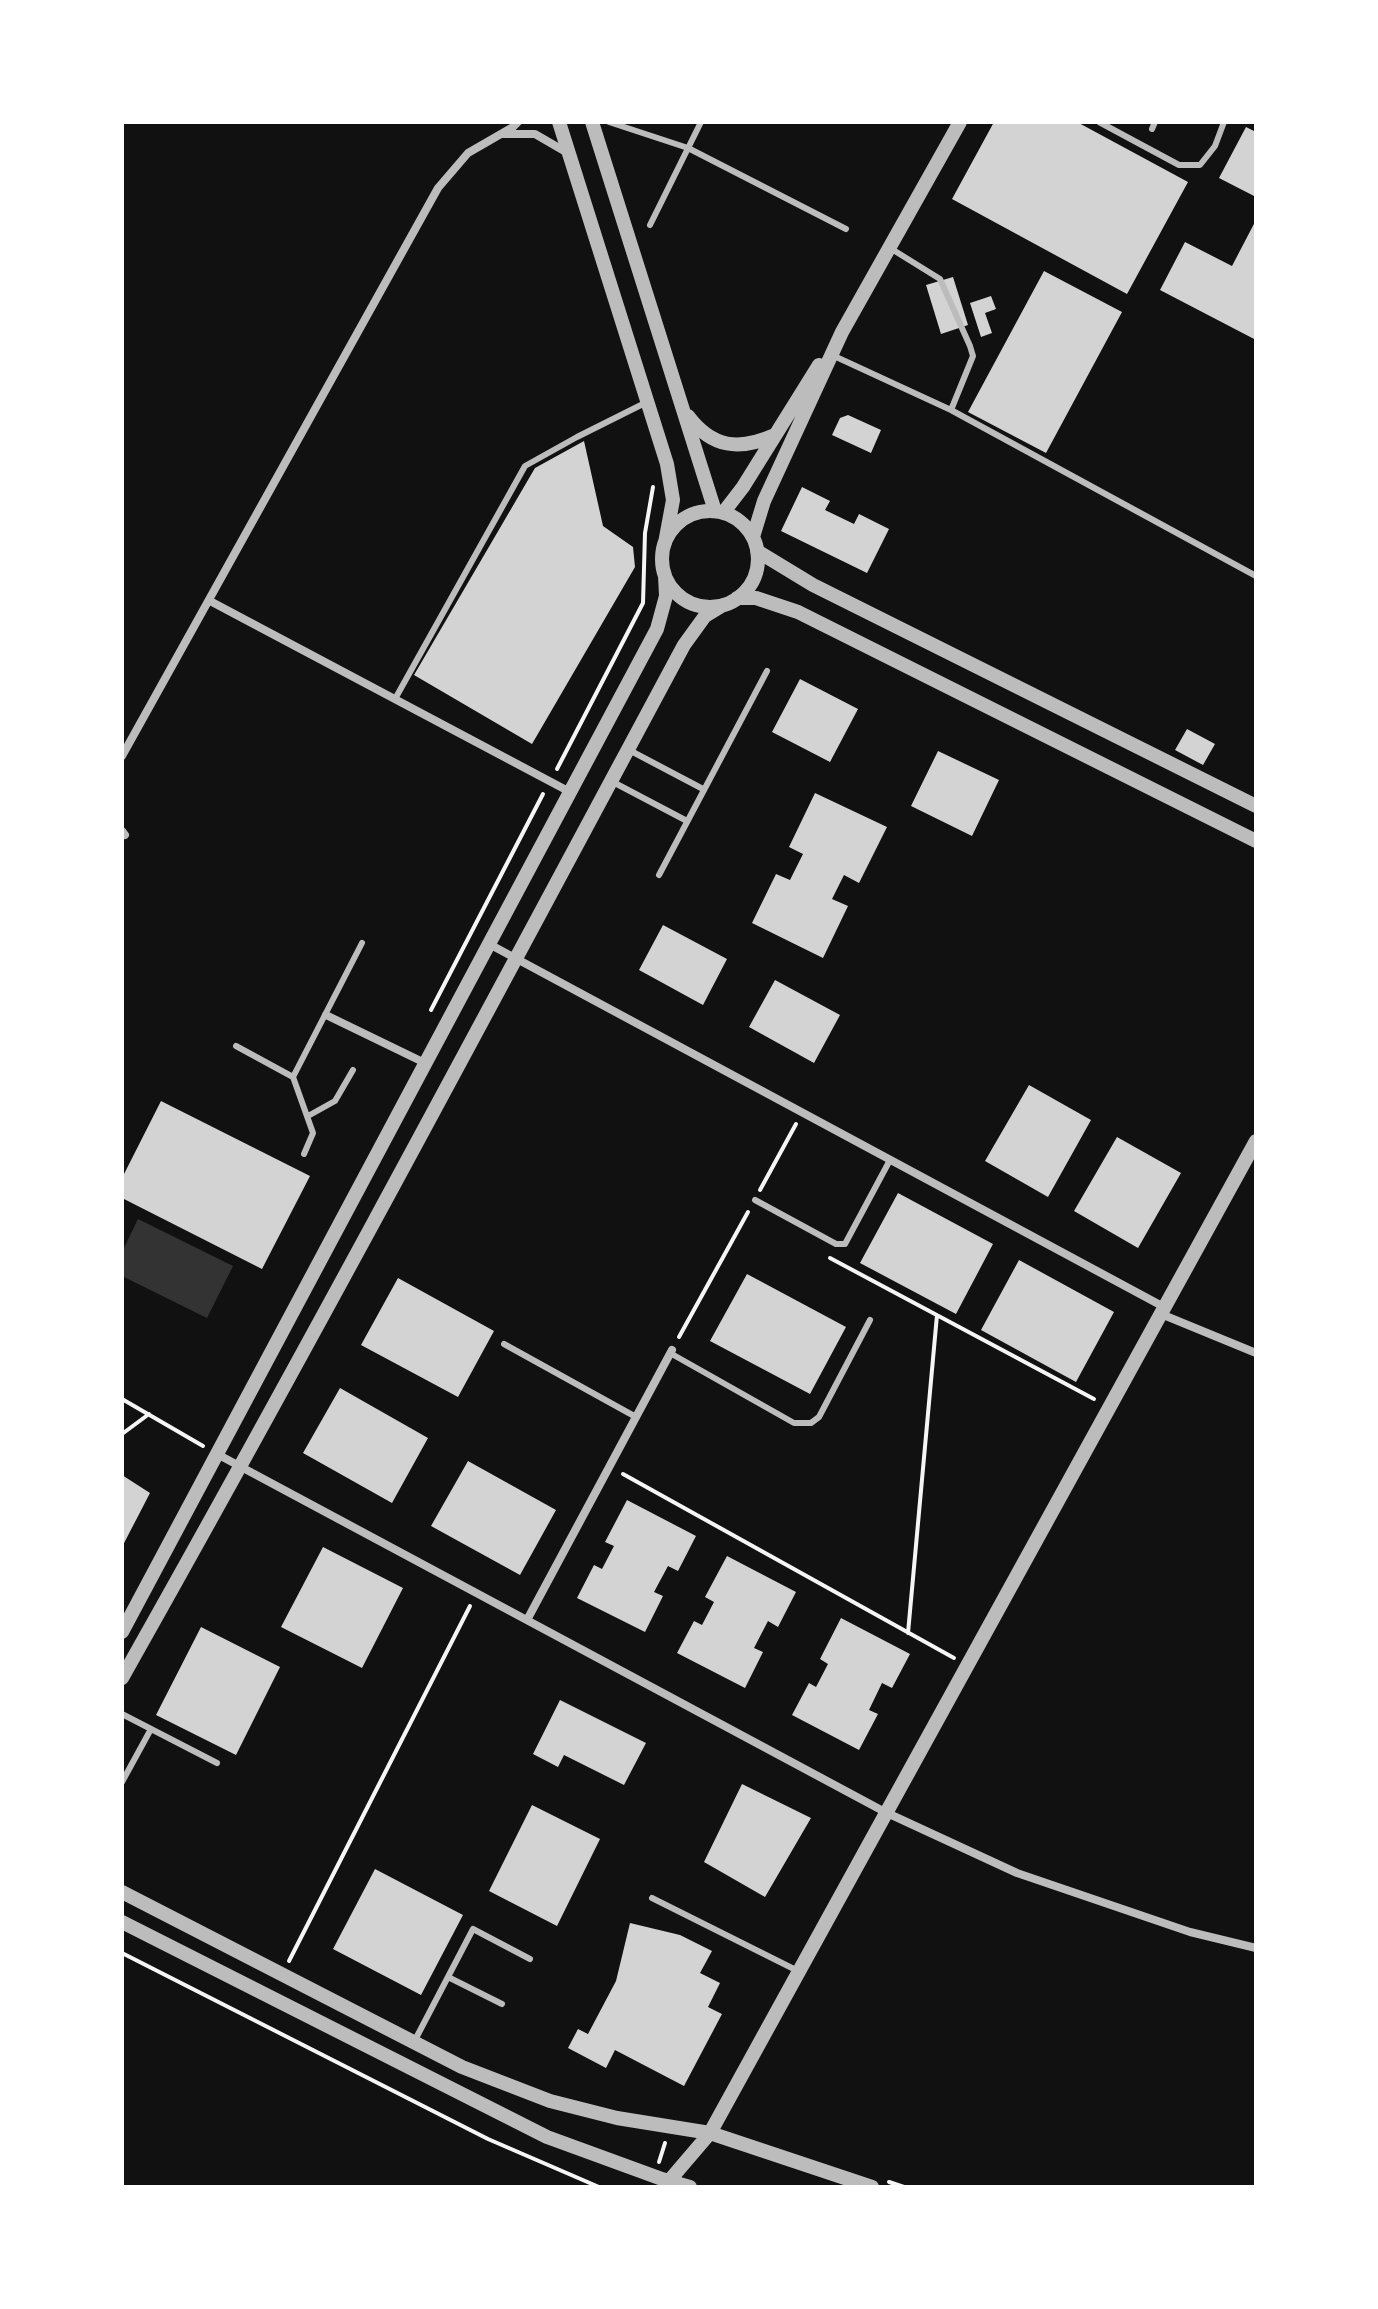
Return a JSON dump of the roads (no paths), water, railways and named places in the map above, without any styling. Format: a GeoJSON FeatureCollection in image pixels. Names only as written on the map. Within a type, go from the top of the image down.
{"type":"FeatureCollection","features":[{"type":"Feature","properties":{"kind":"street"},"geometry":{"type":"LineString","coordinates":[[122,756],[438,188],[468,153],[518,122]]}},
{"type":"Feature","properties":{"kind":"street"},"geometry":{"type":"LineString","coordinates":[[122,1632],[657,629],[666,596],[662,565],[672,513],[672,487],[559,122]]}},
{"type":"Feature","properties":{"kind":"street"},"geometry":{"type":"LineString","coordinates":[[592,122],[682,407],[719,512]]}},
{"type":"Feature","properties":{"kind":"street"},"geometry":{"type":"LineString","coordinates":[[122,1678],[241,1467],[695,627],[705,616],[730,602],[754,577],[758,564],[755,544],[764,501],[830,354],[960,122]]}},
{"type":"Feature","properties":{"kind":"street"},"geometry":{"type":"LineString","coordinates":[[500,134],[535,134],[569,153]]}},
{"type":"Feature","properties":{"kind":"street"},"geometry":{"type":"LineString","coordinates":[[719,512],[743,487],[830,354]]}},
{"type":"Feature","properties":{"kind":"street"},"geometry":{"type":"LineString","coordinates":[[682,407],[695,426],[715,440],[743,446],[775,435]]}},
{"type":"Feature","properties":{"kind":"street"},"geometry":{"type":"LineString","coordinates":[[665,543],[672,529],[684,518],[699,512],[719,512],[745,526],[755,544],[813,585],[1256,806]]}},
{"type":"Feature","properties":{"kind":"street"},"geometry":{"type":"LineString","coordinates":[[665,576],[672,588],[695,604],[756,598],[798,612],[1256,841]]}},
{"type":"Feature","properties":{"kind":"street"},"geometry":{"type":"LineString","coordinates":[[210,601],[570,792]]}},
{"type":"Feature","properties":{"kind":"street"},"geometry":{"type":"LineString","coordinates":[[489,944],[1162,1310],[1256,1353]]}},
{"type":"Feature","properties":{"kind":"street"},"geometry":{"type":"LineString","coordinates":[[326,1015],[425,1063]]}},
{"type":"Feature","properties":{"kind":"street"},"geometry":{"type":"LineString","coordinates":[[662,2179],[710,2133],[1256,1141]]}},
{"type":"Feature","properties":{"kind":"street"},"geometry":{"type":"LineString","coordinates":[[527,1620],[671,1352]]}},
{"type":"Feature","properties":{"kind":"street"},"geometry":{"type":"LineString","coordinates":[[217,1454],[885,1812],[1017,1873],[1190,1932],[1256,1948]]}},
{"type":"Feature","properties":{"kind":"street"},"geometry":{"type":"LineString","coordinates":[[122,1892],[462,2067],[550,2101],[617,2118],[710,2133],[872,2187]]}},
{"type":"Feature","properties":{"kind":"street"},"geometry":{"type":"LineString","coordinates":[[122,1922],[547,2137],[690,2187]]}},
{"type":"Feature","properties":{"kind":"lane"},"geometry":{"type":"LineString","coordinates":[[609,122],[688,148],[846,229]]}},
{"type":"Feature","properties":{"kind":"lane"},"geometry":{"type":"LineString","coordinates":[[650,225],[701,122]]}},
{"type":"Feature","properties":{"kind":"lane"},"geometry":{"type":"LineString","coordinates":[[1099,122],[1179,165],[1200,165],[1215,146],[1224,122]]}},
{"type":"Feature","properties":{"kind":"lane"},"geometry":{"type":"LineString","coordinates":[[890,248],[940,279],[970,346],[973,356],[951,410]]}},
{"type":"Feature","properties":{"kind":"lane"},"geometry":{"type":"LineString","coordinates":[[830,354],[951,410],[1256,576]]}},
{"type":"Feature","properties":{"kind":"lane"},"geometry":{"type":"LineString","coordinates":[[395,699],[525,466],[648,402]]}},
{"type":"Feature","properties":{"kind":"lane"},"geometry":{"type":"LineString","coordinates":[[659,875],[767,671]]}},
{"type":"Feature","properties":{"kind":"lane"},"geometry":{"type":"LineString","coordinates":[[628,750],[703,789]]}},
{"type":"Feature","properties":{"kind":"lane"},"geometry":{"type":"LineString","coordinates":[[611,781],[687,821]]}},
{"type":"Feature","properties":{"kind":"lane"},"geometry":{"type":"LineString","coordinates":[[293,1077],[362,943]]}},
{"type":"Feature","properties":{"kind":"lane"},"geometry":{"type":"LineString","coordinates":[[236,1046],[293,1077],[313,1133],[304,1154]]}},
{"type":"Feature","properties":{"kind":"lane"},"geometry":{"type":"LineString","coordinates":[[308,1116],[335,1101],[353,1070]]}},
{"type":"Feature","properties":{"kind":"lane"},"geometry":{"type":"LineString","coordinates":[[755,1200],[836,1244],[845,1244],[890,1160]]}},
{"type":"Feature","properties":{"kind":"lane"},"geometry":{"type":"LineString","coordinates":[[671,1352],[794,1423],[811,1423],[819,1417],[870,1320]]}},
{"type":"Feature","properties":{"kind":"lane"},"geometry":{"type":"LineString","coordinates":[[504,1344],[636,1417]]}},
{"type":"Feature","properties":{"kind":"lane"},"geometry":{"type":"LineString","coordinates":[[122,1714],[217,1763]]}},
{"type":"Feature","properties":{"kind":"lane"},"geometry":{"type":"LineString","coordinates":[[122,1782],[151,1729]]}},
{"type":"Feature","properties":{"kind":"lane"},"geometry":{"type":"LineString","coordinates":[[652,1898],[798,1971]]}},
{"type":"Feature","properties":{"kind":"lane"},"geometry":{"type":"LineString","coordinates":[[414,2042],[473,1929],[530,1959]]}},
{"type":"Feature","properties":{"kind":"lane"},"geometry":{"type":"LineString","coordinates":[[448,1977],[502,2004]]}}]}
